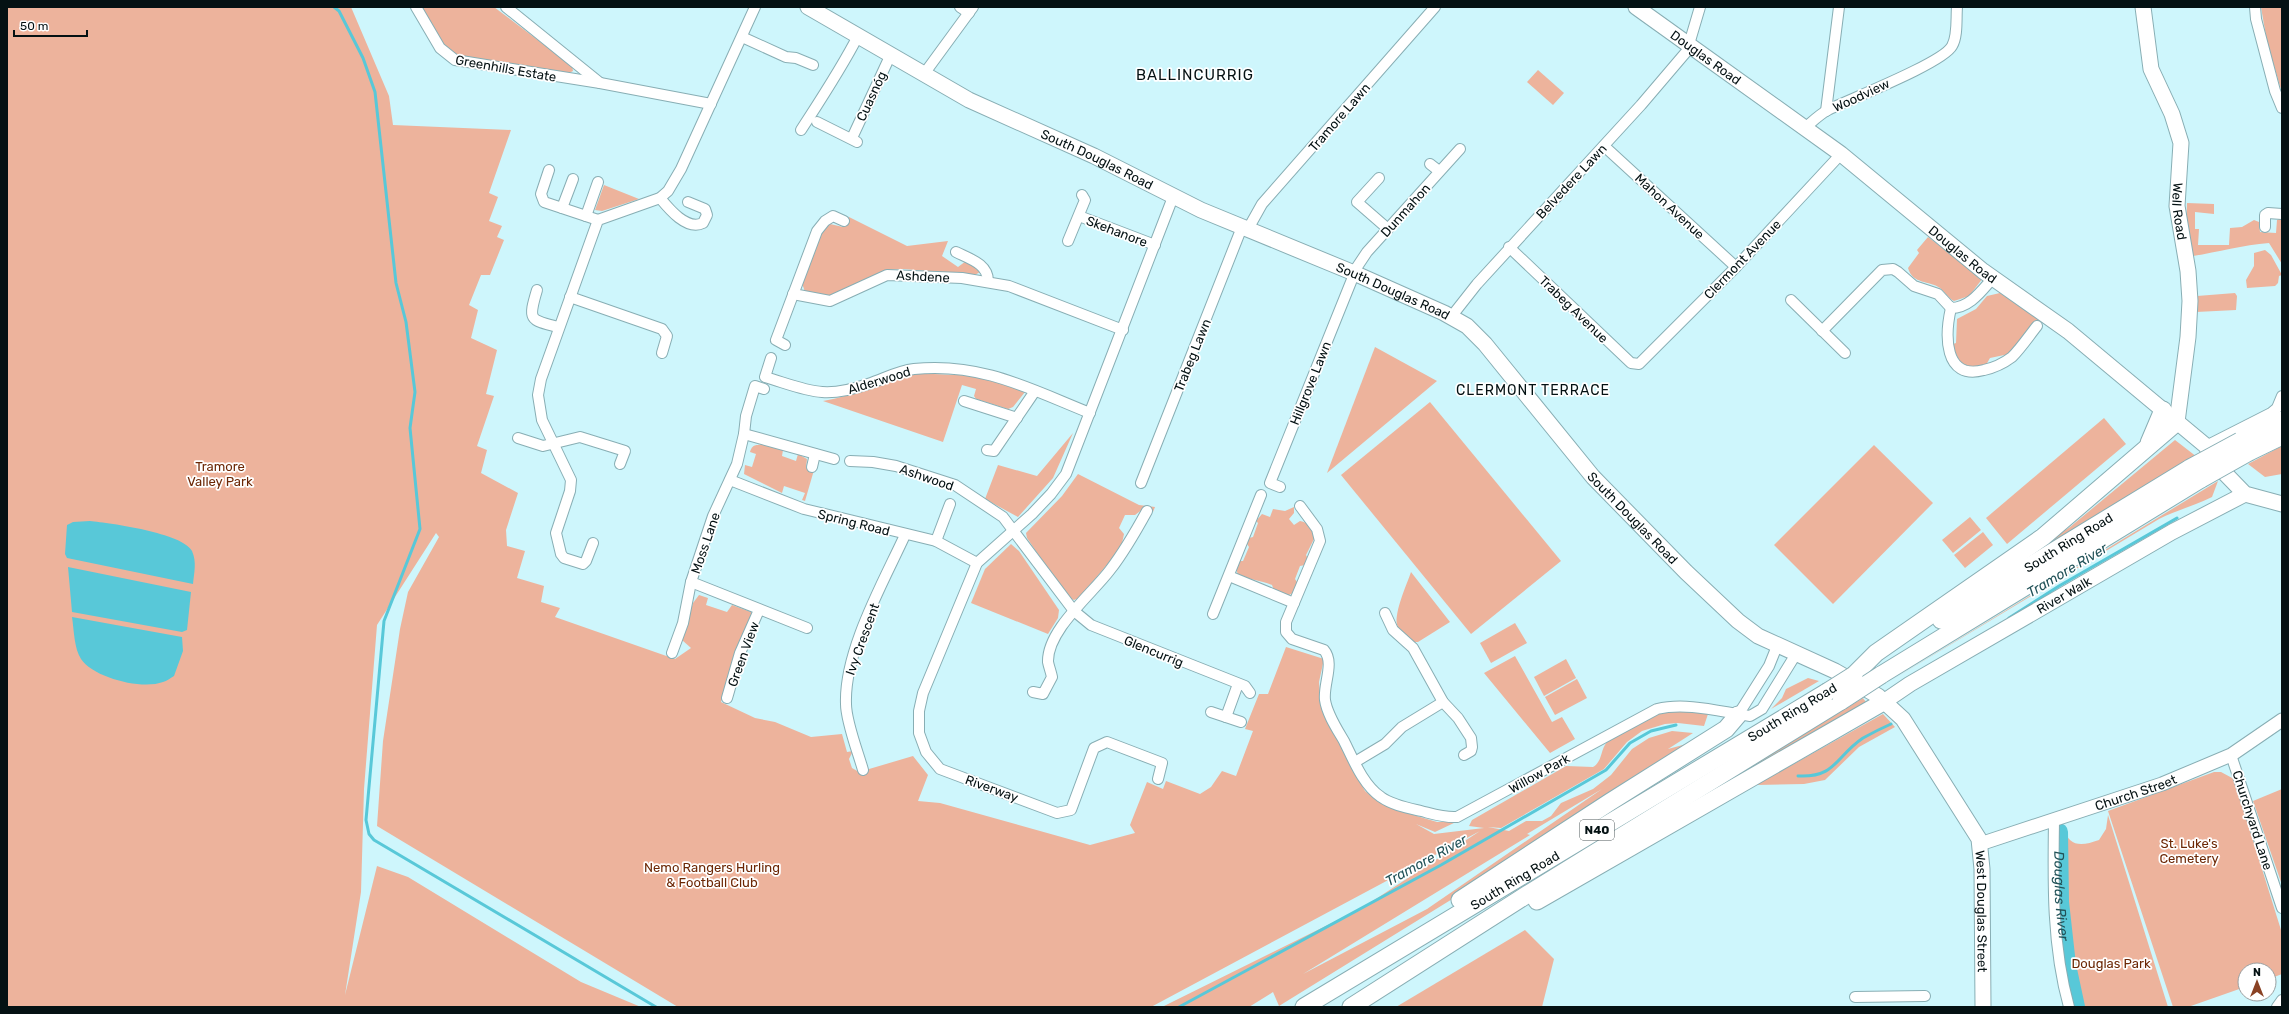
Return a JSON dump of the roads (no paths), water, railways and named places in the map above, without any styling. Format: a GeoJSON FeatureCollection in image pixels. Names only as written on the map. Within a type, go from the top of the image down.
{"type":"FeatureCollection","features":[{"type":"Feature","properties":{"kind":"highway"},"geometry":{"type":"LineString","coordinates":[[2146,448],[2163,410]]}},
{"type":"Feature","properties":{"kind":"highway","name":"South Ring Road"},"geometry":{"type":"LineString","coordinates":[[1304,1007],[1827,692],[1861,669],[2245,446],[2282,420]]}},
{"type":"Feature","properties":{"kind":"highway"},"geometry":{"type":"LineString","coordinates":[[1861,669],[1876,653],[2043,537],[2177,422]]}},
{"type":"Feature","properties":{"kind":"highway","name":"South Ring Road"},"geometry":{"type":"LineString","coordinates":[[2245,446],[2282,436]]}},
{"type":"Feature","properties":{"kind":"highway","name":"South Ring Road"},"geometry":{"type":"LineString","coordinates":[[1351,1007],[1534,890],[1841,701],[2196,474]]}},
{"type":"Feature","properties":{"kind":"highway"},"geometry":{"type":"LineString","coordinates":[[1404,973],[1491,927],[1886,701]]}},
{"type":"Feature","properties":{"kind":"highway"},"geometry":{"type":"LineString","coordinates":[[1368,968],[1476,889],[1726,729],[1738,714]]}},
{"type":"Feature","properties":{"kind":"main road","name":"South Douglas Road"},"geometry":{"type":"LineString","coordinates":[[808,7],[975,103],[1094,156],[1172,197],[1354,273],[1451,317],[1467,326],[1481,339],[1593,477],[1674,560],[1744,626],[1777,646],[1835,671],[1886,701]]}},
{"type":"Feature","properties":{"kind":"main road","name":"Douglas Road"},"geometry":{"type":"LineString","coordinates":[[1636,7],[1806,127],[1993,278],[2068,332],[2206,446],[2214,462],[2245,494]]}},
{"type":"Feature","properties":{"kind":"main road","name":"Well Road"},"geometry":{"type":"LineString","coordinates":[[2143,7],[2151,69],[2172,114],[2181,143],[2182,161],[2177,206],[2188,271],[2190,301],[2188,337],[2177,422]]}},
{"type":"Feature","properties":{"kind":"main road"},"geometry":{"type":"LineString","coordinates":[[2245,494],[2282,504]]}},
{"type":"Feature","properties":{"kind":"main road","name":"River Walk"},"geometry":{"type":"LineString","coordinates":[[1886,701],[1910,684],[2097,574],[2172,532],[2245,494]]}},
{"type":"Feature","properties":{"kind":"main road","name":"West Douglas Street"},"geometry":{"type":"LineString","coordinates":[[1886,701],[1899,714],[1912,733],[1976,833],[1980,844],[1983,1007]]}},
{"type":"Feature","properties":{"kind":"street","name":"Greenhills Estate"},"geometry":{"type":"LineString","coordinates":[[416,7],[440,48],[454,60],[600,83],[711,104]]}},
{"type":"Feature","properties":{"kind":"street","name":"Greenhills Estate"},"geometry":{"type":"LineString","coordinates":[[506,7],[600,83]]}},
{"type":"Feature","properties":{"kind":"street"},"geometry":{"type":"LineString","coordinates":[[549,170],[541,197],[544,202],[598,220],[660,198],[668,191],[688,153],[755,7]]}},
{"type":"Feature","properties":{"kind":"street","name":"Tramore Lawn"},"geometry":{"type":"LineString","coordinates":[[1245,228],[1262,204],[1435,7]]}},
{"type":"Feature","properties":{"kind":"street","name":"Belvedere Lawn"},"geometry":{"type":"LineString","coordinates":[[1451,317],[1509,247],[1604,146],[1687,51],[1700,7]]}},
{"type":"Feature","properties":{"kind":"street","name":"Woodview"},"geometry":{"type":"LineString","coordinates":[[1826,111],[1839,7]]}},
{"type":"Feature","properties":{"kind":"street","name":"Woodview"},"geometry":{"type":"LineString","coordinates":[[1826,111],[1927,64],[1947,52],[1953,46],[1955,38],[1957,7]]}},
{"type":"Feature","properties":{"kind":"street"},"geometry":{"type":"LineString","coordinates":[[2255,7],[2256,19],[2271,76],[2282,108]]}},
{"type":"Feature","properties":{"kind":"street"},"geometry":{"type":"LineString","coordinates":[[924,74],[967,9]]}},
{"type":"Feature","properties":{"kind":"street"},"geometry":{"type":"LineString","coordinates":[[801,130],[820,98],[836,78],[858,36]]}},
{"type":"Feature","properties":{"kind":"street"},"geometry":{"type":"LineString","coordinates":[[742,37],[786,57],[796,58],[813,65]]}},
{"type":"Feature","properties":{"kind":"street","name":"Cuasnóg"},"geometry":{"type":"LineString","coordinates":[[817,122],[854,140],[891,54]]}},
{"type":"Feature","properties":{"kind":"street"},"geometry":{"type":"LineString","coordinates":[[1806,127],[1826,111]]}},
{"type":"Feature","properties":{"kind":"street","name":"Mahon Avenue"},"geometry":{"type":"LineString","coordinates":[[1604,146],[1736,267]]}},
{"type":"Feature","properties":{"kind":"street","name":"Dunmahon"},"geometry":{"type":"LineString","coordinates":[[1354,273],[1368,252],[1460,149]]}},
{"type":"Feature","properties":{"kind":"street","name":"Clermont Avenue"},"geometry":{"type":"LineString","coordinates":[[1642,363],[1736,267],[1841,154]]}},
{"type":"Feature","properties":{"kind":"street"},"geometry":{"type":"LineString","coordinates":[[1430,164],[1439,171]]}},
{"type":"Feature","properties":{"kind":"street"},"geometry":{"type":"LineString","coordinates":[[1379,178],[1357,202],[1388,229]]}},
{"type":"Feature","properties":{"kind":"street"},"geometry":{"type":"LineString","coordinates":[[562,208],[573,179]]}},
{"type":"Feature","properties":{"kind":"street"},"geometry":{"type":"LineString","coordinates":[[586,216],[598,182]]}},
{"type":"Feature","properties":{"kind":"street","name":"Skehanore"},"geometry":{"type":"LineString","coordinates":[[1068,241],[1085,200],[1082,195]]}},
{"type":"Feature","properties":{"kind":"street"},"geometry":{"type":"LineString","coordinates":[[977,563],[1049,497],[1061,482],[1069,466],[1123,330],[1172,197]]}},
{"type":"Feature","properties":{"kind":"street"},"geometry":{"type":"LineString","coordinates":[[660,198],[677,218],[698,225],[703,223],[707,215],[705,209],[688,202]]}},
{"type":"Feature","properties":{"kind":"street"},"geometry":{"type":"LineString","coordinates":[[2265,227],[2265,216],[2268,213],[2282,214]]}},
{"type":"Feature","properties":{"kind":"street"},"geometry":{"type":"LineString","coordinates":[[785,346],[776,340],[821,225],[833,216],[844,221]]}},
{"type":"Feature","properties":{"kind":"street","name":"Skehanore"},"geometry":{"type":"LineString","coordinates":[[1079,216],[1155,245]]}},
{"type":"Feature","properties":{"kind":"street"},"geometry":{"type":"LineString","coordinates":[[593,543],[586,561],[583,564],[568,560],[561,554],[556,529],[570,491],[571,480],[542,420],[538,395],[541,379],[558,327],[598,220]]}},
{"type":"Feature","properties":{"kind":"street","name":"Trabeg Lawn"},"geometry":{"type":"LineString","coordinates":[[1141,483],[1245,228]]}},
{"type":"Feature","properties":{"kind":"street","name":"Trabeg Avenue"},"geometry":{"type":"LineString","coordinates":[[1509,247],[1631,363],[1642,363]]}},
{"type":"Feature","properties":{"kind":"street","name":"Ashdene"},"geometry":{"type":"LineString","coordinates":[[956,252],[983,266],[987,271],[988,281]]}},
{"type":"Feature","properties":{"kind":"street"},"geometry":{"type":"LineString","coordinates":[[1822,331],[1882,270],[1888,269],[1898,272],[1914,286],[1938,294],[1951,308]]}},
{"type":"Feature","properties":{"kind":"street","name":"Hillgrove Lawn"},"geometry":{"type":"LineString","coordinates":[[1280,487],[1270,483],[1354,273]]}},
{"type":"Feature","properties":{"kind":"street","name":"Ashdene"},"geometry":{"type":"LineString","coordinates":[[793,294],[830,301],[880,277],[894,274],[988,281],[1011,287],[1123,330]]}},
{"type":"Feature","properties":{"kind":"street"},"geometry":{"type":"LineString","coordinates":[[1951,308],[1962,306],[1977,296],[1993,278]]}},
{"type":"Feature","properties":{"kind":"street"},"geometry":{"type":"LineString","coordinates":[[537,290],[530,311],[532,318],[535,321],[558,327]]}},
{"type":"Feature","properties":{"kind":"street"},"geometry":{"type":"LineString","coordinates":[[570,297],[662,329],[667,336],[662,353]]}},
{"type":"Feature","properties":{"kind":"street"},"geometry":{"type":"LineString","coordinates":[[1791,300],[1845,353]]}},
{"type":"Feature","properties":{"kind":"street"},"geometry":{"type":"LineString","coordinates":[[1951,308],[1948,327],[1949,351],[1955,364],[1965,370],[1981,371],[2012,357],[2037,326]]}},
{"type":"Feature","properties":{"kind":"street","name":"Alderwood"},"geometry":{"type":"LineString","coordinates":[[771,358],[765,377],[818,393],[849,391],[902,371],[936,368],[984,372],[1090,413]]}},
{"type":"Feature","properties":{"kind":"street","name":"Moss Lane"},"geometry":{"type":"LineString","coordinates":[[672,653],[683,624],[691,582],[713,516],[730,480],[744,434],[746,416],[755,386],[764,389]]}},
{"type":"Feature","properties":{"kind":"street"},"geometry":{"type":"LineString","coordinates":[[987,450],[994,451],[1035,391]]}},
{"type":"Feature","properties":{"kind":"street"},"geometry":{"type":"LineString","coordinates":[[2206,446],[2271,413],[2277,408],[2282,396]]}},
{"type":"Feature","properties":{"kind":"street"},"geometry":{"type":"LineString","coordinates":[[964,400],[1017,418]]}},
{"type":"Feature","properties":{"kind":"street"},"geometry":{"type":"LineString","coordinates":[[744,434],[834,459]]}},
{"type":"Feature","properties":{"kind":"street"},"geometry":{"type":"LineString","coordinates":[[518,438],[543,446],[575,437],[593,440],[625,451],[620,464]]}},
{"type":"Feature","properties":{"kind":"street"},"geometry":{"type":"LineString","coordinates":[[812,467],[815,454]]}},
{"type":"Feature","properties":{"kind":"street","name":"Ashwood"},"geometry":{"type":"LineString","coordinates":[[850,461],[873,462],[896,466],[955,485],[1003,517],[1015,529]]}},
{"type":"Feature","properties":{"kind":"street","name":"Spring Road"},"geometry":{"type":"LineString","coordinates":[[730,480],[804,509],[905,535],[936,541],[977,563]]}},
{"type":"Feature","properties":{"kind":"street"},"geometry":{"type":"LineString","coordinates":[[1213,614],[1261,495]]}},
{"type":"Feature","properties":{"kind":"street"},"geometry":{"type":"LineString","coordinates":[[936,541],[950,504]]}},
{"type":"Feature","properties":{"kind":"street"},"geometry":{"type":"LineString","coordinates":[[1229,576],[1294,603],[1320,541],[1317,529],[1300,506]]}},
{"type":"Feature","properties":{"kind":"street"},"geometry":{"type":"LineString","coordinates":[[1033,692],[1043,694],[1052,677],[1048,661],[1056,634],[1074,611],[1110,571],[1127,546],[1147,511]]}},
{"type":"Feature","properties":{"kind":"street","name":"Glencurrig"},"geometry":{"type":"LineString","coordinates":[[1015,529],[1074,611],[1091,625],[1245,686],[1250,693]]}},
{"type":"Feature","properties":{"kind":"street","name":"Ivy Crescent"},"geometry":{"type":"LineString","coordinates":[[863,770],[846,706],[848,671],[863,631],[905,535]]}},
{"type":"Feature","properties":{"kind":"street","name":"Riverway"},"geometry":{"type":"LineString","coordinates":[[977,563],[923,693],[919,711],[919,733],[926,752],[940,769],[1057,813],[1071,810],[1094,748],[1107,742],[1162,763],[1158,778]]}},
{"type":"Feature","properties":{"kind":"street","name":"Green View"},"geometry":{"type":"LineString","coordinates":[[691,582],[807,628]]}},
{"type":"Feature","properties":{"kind":"street","name":"Willow Park"},"geometry":{"type":"LineString","coordinates":[[1294,603],[1286,627],[1288,637],[1324,650],[1330,662],[1325,684],[1325,701],[1329,714],[1369,785],[1380,797],[1410,808],[1442,816],[1457,817],[1658,709],[1671,706],[1687,707],[1750,716],[1762,709],[1796,654]]}},
{"type":"Feature","properties":{"kind":"street","name":"Green View"},"geometry":{"type":"LineString","coordinates":[[727,698],[740,653],[760,610]]}},
{"type":"Feature","properties":{"kind":"street"},"geometry":{"type":"LineString","coordinates":[[1385,613],[1393,630],[1414,649],[1443,702],[1458,718],[1471,738],[1471,751],[1464,755]]}},
{"type":"Feature","properties":{"kind":"street"},"geometry":{"type":"LineString","coordinates":[[1738,714],[1769,666],[1777,646]]}},
{"type":"Feature","properties":{"kind":"street"},"geometry":{"type":"LineString","coordinates":[[1226,717],[1238,684]]}},
{"type":"Feature","properties":{"kind":"street"},"geometry":{"type":"LineString","coordinates":[[1355,762],[1385,744],[1402,727],[1443,702]]}},
{"type":"Feature","properties":{"kind":"street"},"geometry":{"type":"LineString","coordinates":[[1211,712],[1241,722]]}},
{"type":"Feature","properties":{"kind":"street","name":"Church Street"},"geometry":{"type":"LineString","coordinates":[[1980,844],[2162,784],[2231,755],[2282,720]]}},
{"type":"Feature","properties":{"kind":"street","name":"Churchyard Lane"},"geometry":{"type":"LineString","coordinates":[[2231,755],[2282,908]]}},
{"type":"Feature","properties":{"kind":"street"},"geometry":{"type":"LineString","coordinates":[[2054,820],[2053,889],[2057,953],[2069,1007]]}},
{"type":"Feature","properties":{"kind":"street"},"geometry":{"type":"LineString","coordinates":[[1855,997],[1868,1002],[1925,996]]}},
{"type":"Feature","properties":{"kind":"street"},"geometry":{"type":"LineString","coordinates":[[2277,1007],[2282,1000]]}},
{"type":"Feature","properties":{"kind":"water"},"geometry":{"type":"Polygon","coordinates":[[[90,521],[161,534],[186,545],[194,555],[195,568],[193,584],[67,558],[65,554],[67,525],[73,522],[90,521]]]}},
{"type":"Feature","properties":{"kind":"water"},"geometry":{"type":"Polygon","coordinates":[[[68,567],[191,592],[187,630],[182,632],[72,612],[68,567]]]}},
{"type":"Feature","properties":{"kind":"water"},"geometry":{"type":"Polygon","coordinates":[[[72,617],[182,637],[183,651],[174,676],[163,682],[143,684],[119,681],[96,672],[87,666],[79,655],[72,617]]]}},
{"type":"Feature","properties":{"kind":"waterway"},"geometry":{"type":"LineString","coordinates":[[334,7],[339,11],[363,58],[375,92],[396,283],[406,322],[415,392],[410,428],[420,529],[384,621],[366,820],[369,834],[374,840],[656,1007]]}},
{"type":"Feature","properties":{"kind":"waterway","name":"Tramore River"},"geometry":{"type":"LineString","coordinates":[[2009,618],[2059,586],[2177,518]]}},
{"type":"Feature","properties":{"kind":"waterway","name":"Tramore River"},"geometry":{"type":"LineString","coordinates":[[1798,776],[1811,776],[1828,770],[1863,738],[1891,724]]}},
{"type":"Feature","properties":{"kind":"waterway","name":"Tramore River"},"geometry":{"type":"LineString","coordinates":[[1179,1007],[1441,865],[1606,770],[1630,743],[1651,731],[1676,725]]}},
{"type":"Feature","properties":{"kind":"waterway","name":"Douglas River"},"geometry":{"type":"LineString","coordinates":[[2059,832],[2060,902],[2067,965],[2076,1007]]}},
{"type":"Feature","properties":{"kind":"district","name":"BALLINCURRIG"},"geometry":{"type":"Point","coordinates":[1195,75]}},
{"type":"Feature","properties":{"kind":"district","name":"CLERMONT TERRACE"},"geometry":{"type":"Point","coordinates":[1533,390]}},
{"type":"Feature","properties":{"kind":"park label","name":"Tramore Valley Park"},"geometry":{"type":"Point","coordinates":[220,474]}},
{"type":"Feature","properties":{"kind":"park label","name":"St. Luke's Cemetery"},"geometry":{"type":"Point","coordinates":[2189,850]}},
{"type":"Feature","properties":{"kind":"park label","name":"Nemo Rangers Hurling & Football Club"},"geometry":{"type":"Point","coordinates":[712,874]}},
{"type":"Feature","properties":{"kind":"park label","name":"Douglas Park"},"geometry":{"type":"Point","coordinates":[2111,963]}}]}
